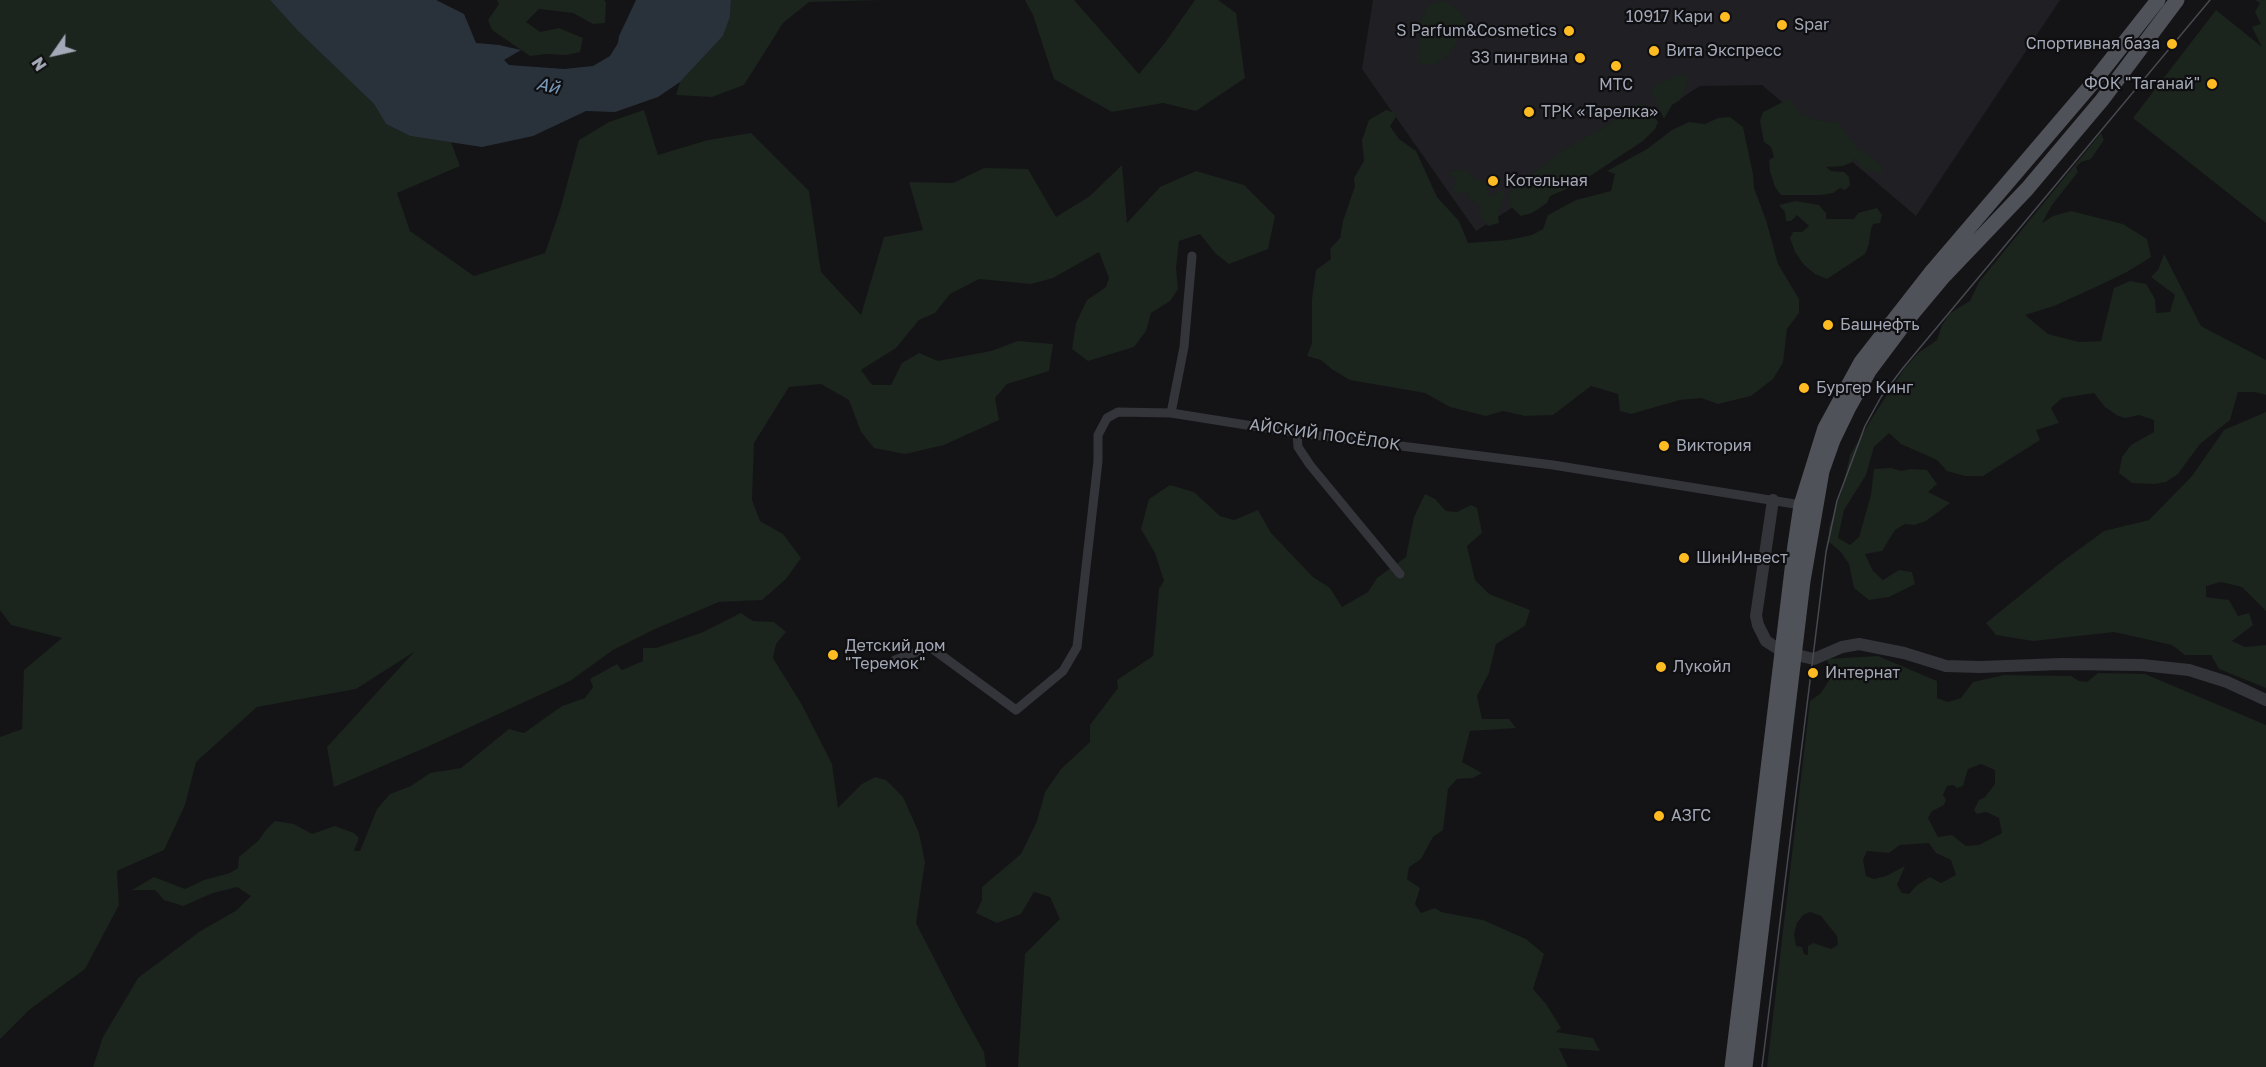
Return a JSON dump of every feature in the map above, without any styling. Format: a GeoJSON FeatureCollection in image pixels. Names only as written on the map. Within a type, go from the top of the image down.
{"type":"FeatureCollection","features":[{"type":"Feature","properties":{"kind":"main road"},"geometry":{"type":"LineString","coordinates":[[1745,1067],[1790,582],[1801,505],[1825,428],[1861,362],[1933,270],[2091,85],[2158,0]]}},
{"type":"Feature","properties":{"kind":"main road"},"geometry":{"type":"LineString","coordinates":[[1732,1067],[1783,651],[1803,581],[1822,471],[1833,440],[1869,371],[1944,276],[2026,189],[2102,100],[2177,0]]}},
{"type":"Feature","properties":{"kind":"main road"},"geometry":{"type":"LineString","coordinates":[[2091,85],[2102,100]]}},
{"type":"Feature","properties":{"kind":"street"},"geometry":{"type":"LineString","coordinates":[[1171,413],[1184,347],[1192,256]]}},
{"type":"Feature","properties":{"kind":"street","name":"АЙСКИЙ ПОСЁЛОК"},"geometry":{"type":"LineString","coordinates":[[895,660],[930,647],[1016,710],[1063,671],[1077,647],[1097,472],[1098,435],[1107,418],[1118,412],[1171,413],[1297,433],[1553,465],[1801,505]]}},
{"type":"Feature","properties":{"kind":"street"},"geometry":{"type":"LineString","coordinates":[[1297,433],[1298,447],[1310,465],[1400,574]]}},
{"type":"Feature","properties":{"kind":"street"},"geometry":{"type":"LineString","coordinates":[[1773,500],[1756,616],[1766,641],[1783,651],[1819,658],[1842,647],[1859,644],[1904,652],[1946,666],[2142,665],[2189,670],[2227,682],[2266,700]]}},
{"type":"Feature","properties":{"kind":"shaded area"},"geometry":{"type":"Polygon","coordinates":[[[0,0],[270,0],[298,31],[374,104],[386,124],[410,136],[451,142],[460,166],[397,193],[410,231],[474,276],[545,253],[560,210],[579,140],[609,122],[644,110],[658,155],[708,140],[751,133],[809,191],[821,272],[861,315],[884,237],[923,230],[909,182],[953,183],[984,168],[1028,169],[1056,217],[1090,196],[1122,165],[1127,223],[1160,187],[1196,171],[1244,185],[1275,216],[1268,249],[1229,264],[1216,254],[1200,234],[1179,241],[1176,268],[1178,289],[1170,301],[1151,313],[1146,331],[1134,347],[1088,361],[1072,349],[1076,323],[1087,300],[1106,287],[1109,278],[1099,252],[1053,278],[1031,284],[979,279],[950,294],[935,313],[919,320],[896,348],[861,370],[872,385],[891,385],[902,363],[919,353],[938,361],[991,351],[1018,341],[1053,344],[1049,371],[1007,384],[995,398],[999,420],[944,445],[905,454],[874,448],[861,432],[849,400],[821,384],[789,387],[754,443],[752,500],[760,521],[783,534],[801,558],[786,579],[762,600],[719,602],[655,629],[613,650],[570,681],[334,787],[327,747],[414,652],[356,689],[257,707],[196,762],[185,805],[164,850],[117,871],[119,905],[85,969],[29,1010],[0,1039],[0,737],[22,729],[24,670],[62,638],[11,625],[0,610],[0,0]]]}},
{"type":"Feature","properties":{"kind":"shaded area"},"geometry":{"type":"Polygon","coordinates":[[[497,0],[604,0],[606,2],[605,23],[593,24],[573,13],[539,9],[526,22],[540,32],[559,28],[583,38],[580,52],[567,55],[530,56],[492,30],[488,20],[499,4],[497,0]]]}},
{"type":"Feature","properties":{"kind":"shaded area"},"geometry":{"type":"Polygon","coordinates":[[[731,0],[882,0],[809,2],[783,23],[744,85],[712,97],[676,95],[680,82],[723,36],[730,17],[731,0]]]}},
{"type":"Feature","properties":{"kind":"shaded area"},"geometry":{"type":"Polygon","coordinates":[[[1025,0],[1074,0],[1139,74],[1164,44],[1195,0],[1218,0],[1236,13],[1245,78],[1196,111],[1163,103],[1112,112],[1054,79],[1033,15],[1025,0]]]}},
{"type":"Feature","properties":{"kind":"shaded area"},"geometry":{"type":"Polygon","coordinates":[[[1373,0],[2060,0],[1916,216],[1762,85],[1700,86],[1476,231],[1362,69],[1373,0]]]}},
{"type":"Feature","properties":{"kind":"shaded area"},"geometry":{"type":"Polygon","coordinates":[[[1444,0],[1460,11],[1467,24],[1449,55],[1433,65],[1418,63],[1420,23],[1428,5],[1444,0]]]}},
{"type":"Feature","properties":{"kind":"shaded area","name":"ФОК \"Таганай\""},"geometry":{"type":"Polygon","coordinates":[[[2255,0],[2266,0],[2266,223],[2133,118],[2216,10],[2262,47],[2252,27],[2261,24],[2255,12],[2260,3],[2255,0]]]}},
{"type":"Feature","properties":{"kind":"shaded area"},"geometry":{"type":"Polygon","coordinates":[[[1680,74],[1688,75],[1685,90],[1680,100],[1672,105],[1664,119],[1651,91],[1655,86],[1680,74]]]}},
{"type":"Feature","properties":{"kind":"shaded area"},"geometry":{"type":"Polygon","coordinates":[[[1789,99],[1800,113],[1815,120],[1838,122],[1857,148],[1863,150],[1882,166],[1882,175],[1874,171],[1864,171],[1854,157],[1851,163],[1843,166],[1826,167],[1831,171],[1844,172],[1849,177],[1850,185],[1845,190],[1840,188],[1833,193],[1821,195],[1781,195],[1775,187],[1770,172],[1769,160],[1774,157],[1771,147],[1764,142],[1760,121],[1763,112],[1789,99]]]}},
{"type":"Feature","properties":{"kind":"shaded area"},"geometry":{"type":"Polygon","coordinates":[[[1640,104],[1646,106],[1658,122],[1655,129],[1643,141],[1578,184],[1550,196],[1547,203],[1532,213],[1521,216],[1511,207],[1508,199],[1512,189],[1568,147],[1605,127],[1630,108],[1640,104]]]}},
{"type":"Feature","properties":{"kind":"shaded area"},"geometry":{"type":"Polygon","coordinates":[[[1386,110],[1398,114],[1390,126],[1399,139],[1416,151],[1437,197],[1459,221],[1468,243],[1508,240],[1532,235],[1543,229],[1548,215],[1576,200],[1611,191],[1615,174],[1607,171],[1647,149],[1672,130],[1689,122],[1705,124],[1718,118],[1730,117],[1743,127],[1754,188],[1766,220],[1778,264],[1799,299],[1799,313],[1787,329],[1783,363],[1773,379],[1751,396],[1718,404],[1701,398],[1680,400],[1631,414],[1620,411],[1618,394],[1591,386],[1553,415],[1525,416],[1503,411],[1486,416],[1450,407],[1425,393],[1350,380],[1321,360],[1307,356],[1312,343],[1312,299],[1316,270],[1331,259],[1330,249],[1340,238],[1343,221],[1355,186],[1354,178],[1364,161],[1362,140],[1369,120],[1386,110]]]}},
{"type":"Feature","properties":{"kind":"shaded area"},"geometry":{"type":"Polygon","coordinates":[[[2101,133],[2104,140],[2091,159],[2081,162],[2076,167],[2078,172],[2052,205],[2042,223],[2053,216],[2071,211],[2123,224],[2147,239],[2151,257],[2098,286],[2054,306],[2025,315],[2048,334],[2079,342],[2101,341],[2114,288],[2130,281],[2146,284],[2155,299],[2156,313],[2170,312],[2175,295],[2151,277],[2158,270],[2164,254],[2201,326],[2266,360],[2266,395],[2255,392],[2238,392],[2230,420],[2200,444],[2178,474],[2166,482],[2154,484],[2132,483],[2119,473],[2122,457],[2131,445],[2154,432],[2154,420],[2139,415],[2126,418],[2118,416],[2105,407],[2094,393],[2062,398],[2051,408],[2059,423],[2036,430],[2040,440],[1983,476],[1965,476],[1947,471],[1937,460],[1901,444],[1889,433],[1874,447],[1866,475],[1844,510],[1838,538],[1850,545],[1859,537],[1871,495],[1874,469],[1927,470],[1937,484],[1928,492],[1950,503],[1926,521],[1914,525],[1905,524],[1895,530],[1882,551],[1865,554],[1873,571],[1883,580],[1899,570],[1912,572],[1915,584],[1889,597],[1869,600],[1854,588],[1849,564],[1841,552],[1829,542],[1829,528],[1842,490],[1850,455],[1904,369],[1918,353],[1937,340],[1942,325],[1950,313],[1970,301],[1979,282],[2101,133]]]}},
{"type":"Feature","properties":{"kind":"shaded area"},"geometry":{"type":"Polygon","coordinates":[[[1459,170],[1469,172],[1474,179],[1480,179],[1487,185],[1489,197],[1503,190],[1505,194],[1498,216],[1499,223],[1488,226],[1480,217],[1478,210],[1482,208],[1476,202],[1469,200],[1468,192],[1460,194],[1452,190],[1457,182],[1448,172],[1459,170]]]}},
{"type":"Feature","properties":{"kind":"shaded area"},"geometry":{"type":"Polygon","coordinates":[[[1795,201],[1819,205],[1826,213],[1826,219],[1854,219],[1858,213],[1877,208],[1882,215],[1880,223],[1873,224],[1865,254],[1827,279],[1815,274],[1804,265],[1795,252],[1790,238],[1793,232],[1802,232],[1809,226],[1797,215],[1791,221],[1786,221],[1785,212],[1779,205],[1795,201]]]}},
{"type":"Feature","properties":{"kind":"shaded area"},"geometry":{"type":"Polygon","coordinates":[[[2266,412],[2266,611],[2242,587],[2221,582],[2206,586],[2206,597],[2229,600],[2238,616],[2249,613],[2253,625],[2232,641],[2245,647],[2266,645],[2266,688],[2219,669],[2211,655],[2185,655],[2172,645],[2114,632],[2033,641],[1996,635],[1986,623],[2104,531],[2149,520],[2192,476],[2224,430],[2266,412]]]}},
{"type":"Feature","properties":{"kind":"shaded area"},"geometry":{"type":"Polygon","coordinates":[[[1170,485],[1194,492],[1220,516],[1234,520],[1258,510],[1271,533],[1313,577],[1330,588],[1342,607],[1368,592],[1377,578],[1406,557],[1414,517],[1425,494],[1435,499],[1446,511],[1457,512],[1471,505],[1477,508],[1482,533],[1467,546],[1475,580],[1489,594],[1530,610],[1525,626],[1496,644],[1489,673],[1477,696],[1482,719],[1509,719],[1516,728],[1470,731],[1462,762],[1482,773],[1473,778],[1457,779],[1448,789],[1443,830],[1433,837],[1421,859],[1409,867],[1407,879],[1420,888],[1415,904],[1421,913],[1435,908],[1441,912],[1483,920],[1526,939],[1544,954],[1533,989],[1546,1004],[1561,1028],[1556,1032],[1593,1038],[1600,1051],[1559,1048],[1568,1067],[1018,1067],[1025,954],[1060,919],[1050,897],[1034,892],[1021,914],[997,923],[976,913],[982,900],[982,887],[1021,854],[1037,821],[1045,792],[1061,769],[1090,742],[1090,725],[1118,688],[1117,680],[1153,656],[1159,589],[1164,581],[1155,553],[1141,529],[1149,499],[1170,485]]]}},
{"type":"Feature","properties":{"kind":"shaded area"},"geometry":{"type":"Polygon","coordinates":[[[741,613],[753,621],[774,622],[786,632],[776,644],[773,658],[802,705],[832,764],[838,808],[862,784],[875,777],[886,780],[903,797],[919,833],[925,862],[916,923],[984,1052],[986,1067],[93,1067],[103,1037],[138,978],[199,932],[237,910],[251,896],[237,887],[213,893],[183,906],[164,900],[155,890],[132,890],[154,877],[185,889],[204,880],[230,873],[238,868],[239,857],[259,840],[275,821],[294,824],[312,834],[335,826],[354,833],[359,838],[354,851],[360,851],[377,809],[390,794],[411,786],[430,773],[461,768],[509,729],[524,733],[562,706],[585,698],[593,687],[590,679],[617,664],[622,670],[643,661],[643,648],[656,648],[701,633],[741,613]]]}},
{"type":"Feature","properties":{"kind":"shaded area"},"geometry":{"type":"Polygon","coordinates":[[[1878,656],[1937,681],[1937,698],[1948,702],[1961,698],[1973,682],[2004,675],[2071,676],[2079,681],[2087,682],[2098,673],[2145,674],[2266,725],[2266,1067],[1767,1067],[1810,701],[1821,693],[1831,677],[1827,659],[1878,656]],[[1981,764],[1968,769],[1963,786],[1957,788],[1953,785],[1947,786],[1943,795],[1946,800],[1944,805],[1932,811],[1928,818],[1938,837],[1952,835],[1966,846],[1979,845],[2002,833],[1999,818],[1986,812],[1977,814],[1974,810],[1979,800],[1985,797],[1995,784],[1995,770],[1981,764]],[[1929,843],[1900,845],[1889,853],[1867,851],[1863,860],[1866,876],[1874,879],[1886,876],[1905,866],[1897,885],[1902,893],[1909,894],[1917,885],[1930,877],[1941,883],[1956,875],[1951,860],[1936,853],[1929,843]],[[1810,912],[1803,915],[1797,923],[1794,934],[1796,946],[1802,947],[1804,954],[1808,955],[1808,946],[1813,943],[1831,949],[1838,945],[1837,936],[1821,916],[1810,912]]]}},
{"type":"Feature","properties":{"kind":"water","name":"Ай"},"geometry":{"type":"Polygon","coordinates":[[[270,0],[436,0],[464,14],[476,43],[521,50],[504,60],[509,65],[564,69],[593,66],[610,56],[636,0],[731,0],[730,17],[723,36],[680,82],[658,97],[615,112],[586,111],[533,136],[482,147],[410,136],[386,124],[374,104],[298,31],[270,0]]]}},
{"type":"Feature","properties":{"kind":"tram line"},"geometry":{"type":"LineString","coordinates":[[1762,1067],[1826,552],[1837,501],[1865,426],[1881,397],[1903,368],[2210,0]]}},
{"type":"Feature","properties":{"kind":"place","name":"10917 Кари"},"geometry":{"type":"Point","coordinates":[1725,17]}},
{"type":"Feature","properties":{"kind":"place","name":"Spar"},"geometry":{"type":"Point","coordinates":[1782,25]}},
{"type":"Feature","properties":{"kind":"place","name":"S Parfum&Cosmetics"},"geometry":{"type":"Point","coordinates":[1569,31]}},
{"type":"Feature","properties":{"kind":"place","name":"Спортивная база"},"geometry":{"type":"Point","coordinates":[2172,44]}},
{"type":"Feature","properties":{"kind":"place","name":"Вита Экспресс"},"geometry":{"type":"Point","coordinates":[1654,51]}},
{"type":"Feature","properties":{"kind":"place","name":"33 пингвина"},"geometry":{"type":"Point","coordinates":[1580,58]}},
{"type":"Feature","properties":{"kind":"place","name":"МТС"},"geometry":{"type":"Point","coordinates":[1616,66]}},
{"type":"Feature","properties":{"kind":"place","name":"ФОК \"Таганай\""},"geometry":{"type":"Point","coordinates":[2212,84]}},
{"type":"Feature","properties":{"kind":"place","name":"ТРК «Тарелка»"},"geometry":{"type":"Point","coordinates":[1529,112]}},
{"type":"Feature","properties":{"kind":"place","name":"Котельная"},"geometry":{"type":"Point","coordinates":[1493,181]}},
{"type":"Feature","properties":{"kind":"place","name":"Башнефть"},"geometry":{"type":"Point","coordinates":[1828,325]}},
{"type":"Feature","properties":{"kind":"place","name":"Бургер Кинг"},"geometry":{"type":"Point","coordinates":[1804,388]}},
{"type":"Feature","properties":{"kind":"place","name":"Виктория"},"geometry":{"type":"Point","coordinates":[1664,446]}},
{"type":"Feature","properties":{"kind":"place","name":"ШинИнвест"},"geometry":{"type":"Point","coordinates":[1684,558]}},
{"type":"Feature","properties":{"kind":"place","name":"Детский дом \"Теремок\""},"geometry":{"type":"Point","coordinates":[833,655]}},
{"type":"Feature","properties":{"kind":"place","name":"Лукойл"},"geometry":{"type":"Point","coordinates":[1661,667]}},
{"type":"Feature","properties":{"kind":"place","name":"Интернат"},"geometry":{"type":"Point","coordinates":[1813,673]}},
{"type":"Feature","properties":{"kind":"place","name":"АЗГС"},"geometry":{"type":"Point","coordinates":[1659,816]}}]}
